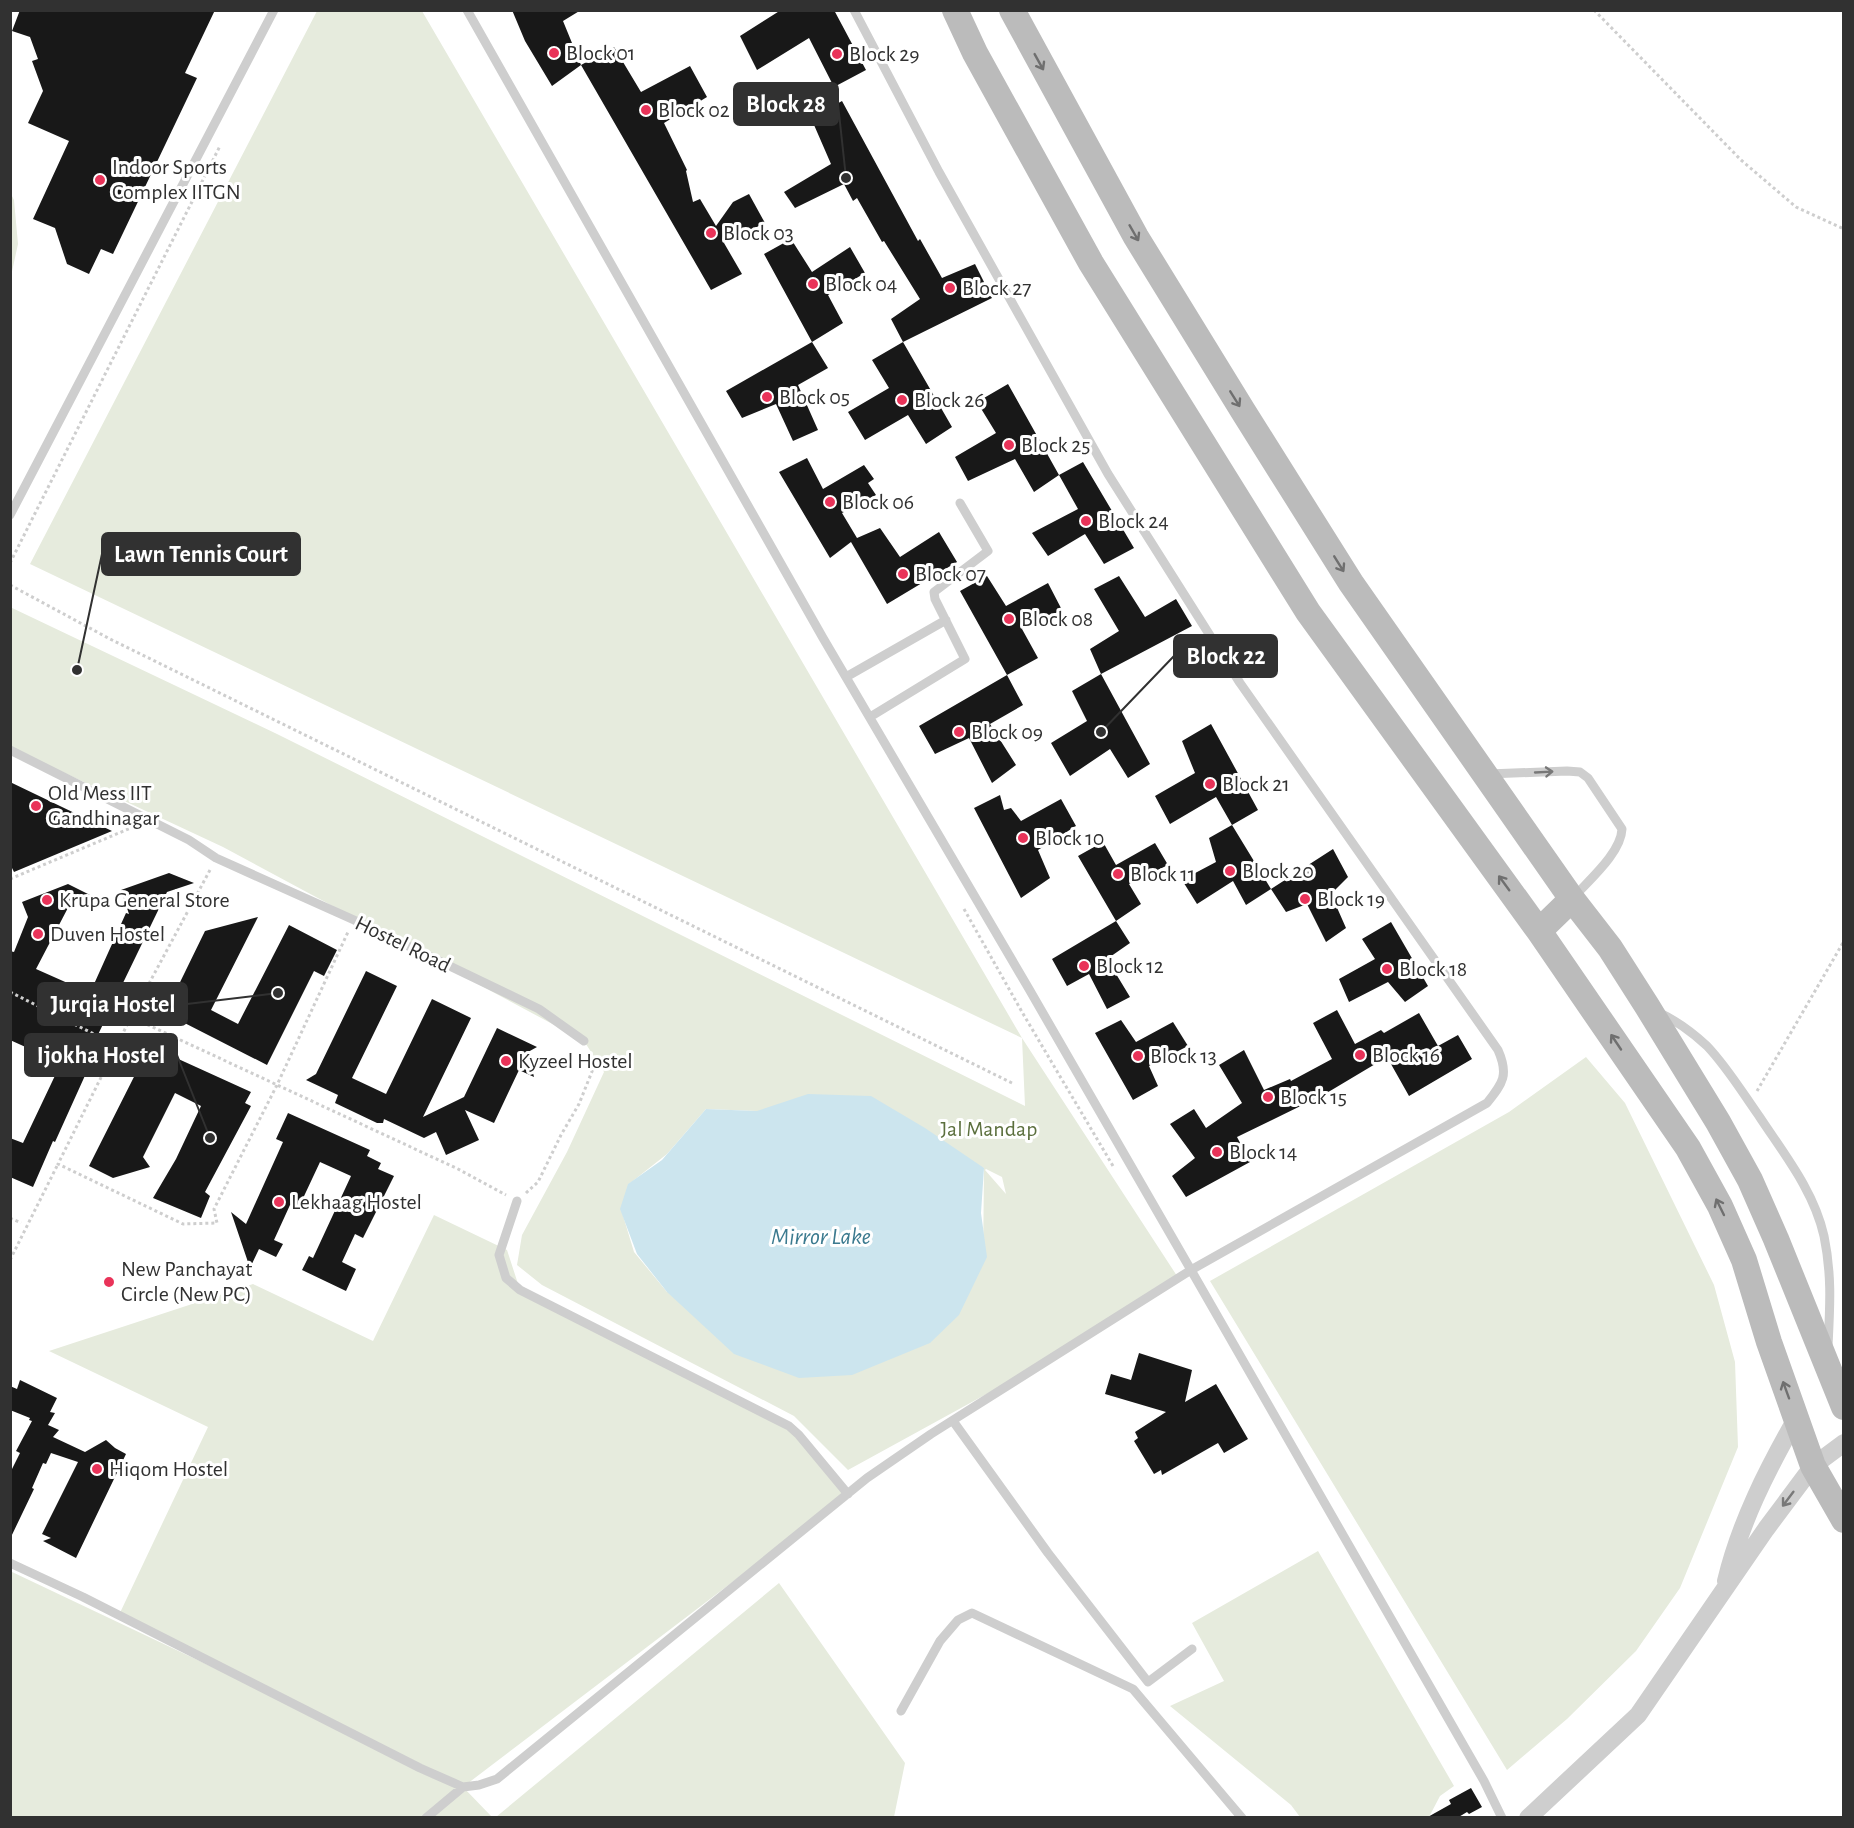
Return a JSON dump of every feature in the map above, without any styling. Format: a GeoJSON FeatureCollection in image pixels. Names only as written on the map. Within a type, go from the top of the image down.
{"type":"FeatureCollection","features":[{"type":"Feature","properties":{"kind":"street"},"geometry":{"type":"LineString","coordinates":[[955,10],[975,52],[1091,263],[1308,612],[1539,931],[1688,1148],[1720,1206],[1744,1260],[1769,1342],[1813,1466],[1844,1520]]}},
{"type":"Feature","properties":{"kind":"street"},"geometry":{"type":"LineString","coordinates":[[1012,10],[1136,237],[1351,583],[1572,899],[1610,948],[1718,1122],[1750,1180],[1844,1407]]}},
{"type":"Feature","properties":{"kind":"street"},"geometry":{"type":"LineString","coordinates":[[1539,931],[1572,899]]}},
{"type":"Feature","properties":{"kind":"street"},"geometry":{"type":"LineString","coordinates":[[1723,1594],[1731,1560],[1766,1474],[1796,1419]]}},
{"type":"Feature","properties":{"kind":"street"},"geometry":{"type":"LineString","coordinates":[[1528,1818],[1638,1715],[1766,1529],[1813,1466],[1844,1443]]}},
{"type":"Feature","properties":{"kind":"lane"},"geometry":{"type":"LineString","coordinates":[[10,515],[274,10]]}},
{"type":"Feature","properties":{"kind":"lane"},"geometry":{"type":"LineString","coordinates":[[467,10],[846,677],[1029,989],[1484,1781],[1502,1818]]}},
{"type":"Feature","properties":{"kind":"lane"},"geometry":{"type":"LineString","coordinates":[[10,1563],[94,1602],[420,1768],[463,1787],[479,1785],[497,1779],[848,1494],[922,1440],[1191,1270],[1487,1103],[1502,1084],[1505,1065],[1498,1050],[1240,683],[1114,484],[939,172],[854,10]]}},
{"type":"Feature","properties":{"kind":"lane"},"geometry":{"type":"LineString","coordinates":[[870,717],[965,659],[935,599],[934,592],[988,551],[960,503]]}},
{"type":"Feature","properties":{"kind":"lane"},"geometry":{"type":"LineString","coordinates":[[846,677],[946,620]]}},
{"type":"Feature","properties":{"kind":"lane","name":"Hostel Road"},"geometry":{"type":"LineString","coordinates":[[10,750],[189,840],[216,858],[354,920],[538,1009],[584,1041]]}},
{"type":"Feature","properties":{"kind":"lane"},"geometry":{"type":"LineString","coordinates":[[1486,774],[1567,771],[1580,772],[1588,778],[1622,829],[1622,837],[1614,851],[1572,899]]}},
{"type":"Feature","properties":{"kind":"lane"},"geometry":{"type":"LineString","coordinates":[[1647,1006],[1670,1018],[1706,1046],[1730,1074],[1812,1199],[1824,1235],[1831,1285],[1827,1366]]}},
{"type":"Feature","properties":{"kind":"lane"},"geometry":{"type":"LineString","coordinates":[[517,1201],[500,1255],[506,1278],[520,1290],[789,1426],[800,1435],[848,1494]]}},
{"type":"Feature","properties":{"kind":"lane"},"geometry":{"type":"LineString","coordinates":[[953,1421],[1048,1554],[1149,1682],[1192,1649]]}},
{"type":"Feature","properties":{"kind":"lane"},"geometry":{"type":"LineString","coordinates":[[901,1711],[940,1641],[958,1620],[972,1613],[1133,1689],[1242,1818]]}},
{"type":"Feature","properties":{"kind":"lane"},"geometry":{"type":"LineString","coordinates":[[426,1818],[463,1787]]}},
{"type":"Feature","properties":{"kind":"path"},"geometry":{"type":"LineString","coordinates":[[1594,10],[1741,160],[1796,207],[1844,229]]}},
{"type":"Feature","properties":{"kind":"path"},"geometry":{"type":"LineString","coordinates":[[10,564],[224,138]]}},
{"type":"Feature","properties":{"kind":"path"},"geometry":{"type":"LineString","coordinates":[[10,585],[110,639],[1012,1083]]}},
{"type":"Feature","properties":{"kind":"path"},"geometry":{"type":"LineString","coordinates":[[10,879],[149,820]]}},
{"type":"Feature","properties":{"kind":"path"},"geometry":{"type":"LineString","coordinates":[[10,1260],[131,1017],[216,858]]}},
{"type":"Feature","properties":{"kind":"path"},"geometry":{"type":"LineString","coordinates":[[58,1164],[183,1224],[217,1222],[214,1209],[277,1085],[354,920]]}},
{"type":"Feature","properties":{"kind":"path"},"geometry":{"type":"LineString","coordinates":[[1750,1103],[1844,941]]}},
{"type":"Feature","properties":{"kind":"path"},"geometry":{"type":"LineString","coordinates":[[10,992],[118,1046]]}},
{"type":"Feature","properties":{"kind":"path"},"geometry":{"type":"LineString","coordinates":[[131,1017],[458,1169],[517,1201],[538,1182],[561,1134],[579,1104],[595,1064],[584,1041]]}},
{"type":"Feature","properties":{"kind":"path"},"geometry":{"type":"LineString","coordinates":[[10,1218],[21,1222]]}},
{"type":"Feature","properties":{"kind":"green space"},"geometry":{"type":"Polygon","coordinates":[[[317,11],[422,11],[1022,1038],[30,564],[317,11]]]}},
{"type":"Feature","properties":{"kind":"green space"},"geometry":{"type":"Polygon","coordinates":[[[11,194],[14,200],[18,244],[11,276],[11,194]]]}},
{"type":"Feature","properties":{"kind":"green space","name":"Jal Mandap"},"geometry":{"type":"Polygon","coordinates":[[[10,607],[277,734],[1025,1106],[1022,1038],[1179,1279],[1045,1362],[848,1470],[794,1416],[542,1285],[517,1265],[522,1235],[567,1152],[604,1072],[584,1041],[223,847],[11,748],[10,607]],[[706,1109],[667,1154],[629,1184],[621,1209],[634,1252],[667,1292],[983,1265],[984,1168],[757,1111],[706,1109]],[[985,1170],[1006,1194],[1002,1177],[985,1170]]]}},
{"type":"Feature","properties":{"kind":"green space"},"geometry":{"type":"Polygon","coordinates":[[[1586,1057],[1625,1103],[1714,1285],[1735,1362],[1738,1447],[1680,1588],[1636,1651],[1567,1719],[1507,1770],[1210,1281],[1509,1112],[1586,1057]]]}},
{"type":"Feature","properties":{"kind":"green space"},"geometry":{"type":"Polygon","coordinates":[[[434,1215],[507,1250],[520,1290],[799,1435],[848,1494],[463,1787],[492,1817],[11,1817],[10,1571],[379,1746],[118,1617],[208,1427],[49,1351],[253,1284],[373,1341],[434,1215]]]}},
{"type":"Feature","properties":{"kind":"green space"},"geometry":{"type":"Polygon","coordinates":[[[1318,1551],[1454,1786],[1440,1796],[1429,1817],[1300,1817],[1291,1805],[1170,1706],[1224,1681],[1192,1623],[1318,1551]]]}},
{"type":"Feature","properties":{"kind":"green space"},"geometry":{"type":"Polygon","coordinates":[[[779,1583],[905,1763],[894,1817],[496,1817],[779,1583]]]}},
{"type":"Feature","properties":{"kind":"water","name":"Mirror Lake"},"geometry":{"type":"Polygon","coordinates":[[[808,1094],[871,1096],[925,1128],[984,1168],[981,1213],[987,1257],[959,1315],[930,1343],[852,1375],[799,1378],[734,1354],[667,1292],[637,1254],[620,1209],[628,1184],[662,1160],[706,1109],[757,1111],[808,1094]]]}},
{"type":"Feature","properties":{"kind":"building","name":"Indoor Sports Complex IITGN"},"geometry":{"type":"Polygon","coordinates":[[[20,10],[215,10],[185,73],[197,78],[113,254],[101,249],[89,274],[67,264],[55,228],[33,219],[69,141],[28,123],[43,91],[32,61],[38,59],[30,37],[12,31],[20,10]]]}},
{"type":"Feature","properties":{"kind":"building","name":"Block 01"},"geometry":{"type":"Polygon","coordinates":[[[512,10],[581,10],[563,21],[581,65],[552,86],[525,41],[512,10]]]}},
{"type":"Feature","properties":{"kind":"building","name":"Block 29"},"geometry":{"type":"Polygon","coordinates":[[[781,10],[834,10],[866,70],[834,87],[809,38],[757,70],[740,36],[781,10]]]}},
{"type":"Feature","properties":{"kind":"building"},"geometry":{"type":"Polygon","coordinates":[[[614,47],[641,92],[690,66],[707,97],[664,123],[687,170],[693,202],[700,199],[716,226],[733,202],[749,194],[765,223],[724,243],[742,274],[711,290],[581,65],[614,47]]]}},
{"type":"Feature","properties":{"kind":"building"},"geometry":{"type":"Polygon","coordinates":[[[842,101],[918,241],[920,239],[942,278],[975,264],[992,298],[903,342],[891,319],[920,299],[884,241],[882,242],[857,198],[853,201],[844,184],[795,208],[784,192],[831,164],[811,118],[842,101]]]}},
{"type":"Feature","properties":{"kind":"building","name":"Block 04"},"geometry":{"type":"Polygon","coordinates":[[[791,239],[812,272],[850,247],[865,273],[828,295],[843,323],[812,342],[764,254],[791,239]]]}},
{"type":"Feature","properties":{"kind":"building","name":"Block 05"},"geometry":{"type":"Polygon","coordinates":[[[812,342],[828,368],[798,385],[818,430],[793,441],[776,404],[742,418],[726,391],[812,342]]]}},
{"type":"Feature","properties":{"kind":"building","name":"Block 26"},"geometry":{"type":"Polygon","coordinates":[[[903,342],[952,427],[926,444],[908,415],[865,440],[848,412],[889,388],[872,360],[903,342]]]}},
{"type":"Feature","properties":{"kind":"building","name":"Block 25"},"geometry":{"type":"Polygon","coordinates":[[[1008,384],[1059,475],[1034,492],[1015,459],[968,481],[955,457],[996,433],[977,402],[1008,384]]]}},
{"type":"Feature","properties":{"kind":"building"},"geometry":{"type":"Polygon","coordinates":[[[807,458],[823,489],[864,465],[874,479],[868,483],[876,495],[842,513],[857,538],[880,528],[900,557],[939,532],[957,562],[887,604],[851,542],[830,558],[779,472],[807,458]]]}},
{"type":"Feature","properties":{"kind":"building","name":"Block 24"},"geometry":{"type":"Polygon","coordinates":[[[1083,462],[1134,548],[1104,564],[1085,534],[1048,556],[1032,533],[1078,509],[1059,475],[1083,462]]]}},
{"type":"Feature","properties":{"kind":"building","name":"Block 08"},"geometry":{"type":"Polygon","coordinates":[[[987,576],[1006,606],[1048,583],[1062,610],[1022,629],[1038,658],[1007,675],[960,591],[987,576]]]}},
{"type":"Feature","properties":{"kind":"building"},"geometry":{"type":"Polygon","coordinates":[[[1119,576],[1145,617],[1176,599],[1192,626],[1101,674],[1090,649],[1119,631],[1094,589],[1119,576]]]}},
{"type":"Feature","properties":{"kind":"building"},"geometry":{"type":"Polygon","coordinates":[[[1101,674],[1150,764],[1128,778],[1110,749],[1070,776],[1051,743],[1087,721],[1072,691],[1101,674]]]}},
{"type":"Feature","properties":{"kind":"building","name":"Block 09"},"geometry":{"type":"Polygon","coordinates":[[[1007,675],[1023,705],[990,724],[1016,765],[992,783],[969,738],[935,754],[919,726],[1007,675]]]}},
{"type":"Feature","properties":{"kind":"building","name":"Block 21"},"geometry":{"type":"Polygon","coordinates":[[[1211,724],[1258,810],[1232,825],[1216,797],[1170,824],[1155,796],[1195,773],[1182,741],[1211,724]]]}},
{"type":"Feature","properties":{"kind":"building","name":"Old Mess IIT Gandhinagar"},"geometry":{"type":"Polygon","coordinates":[[[10,782],[112,831],[14,872],[10,864],[10,782]]]}},
{"type":"Feature","properties":{"kind":"building","name":"Block 10"},"geometry":{"type":"Polygon","coordinates":[[[1000,795],[1004,810],[1011,808],[1021,821],[1061,799],[1076,826],[1038,850],[1050,878],[1021,898],[974,808],[1000,795]]]}},
{"type":"Feature","properties":{"kind":"building","name":"Block 20"},"geometry":{"type":"Polygon","coordinates":[[[1232,825],[1271,889],[1246,905],[1233,881],[1197,904],[1182,880],[1216,862],[1209,838],[1232,825]]]}},
{"type":"Feature","properties":{"kind":"building","name":"Block 11"},"geometry":{"type":"Polygon","coordinates":[[[1103,842],[1116,865],[1155,843],[1168,865],[1129,884],[1141,904],[1116,921],[1078,856],[1103,842]]]}},
{"type":"Feature","properties":{"kind":"building","name":"Block 19"},"geometry":{"type":"Polygon","coordinates":[[[1333,849],[1348,877],[1331,894],[1346,928],[1326,942],[1307,904],[1286,912],[1271,889],[1333,849]]]}},
{"type":"Feature","properties":{"kind":"building"},"geometry":{"type":"Polygon","coordinates":[[[169,873],[194,883],[167,892],[92,1047],[97,1049],[33,1187],[10,1177],[10,1138],[23,1143],[61,1063],[10,1040],[10,951],[14,952],[28,917],[22,902],[68,884],[92,896],[71,902],[36,969],[90,993],[126,913],[129,914],[121,890],[169,873]]]}},
{"type":"Feature","properties":{"kind":"building"},"geometry":{"type":"Polygon","coordinates":[[[258,917],[211,1010],[238,1024],[289,925],[337,950],[324,976],[314,971],[267,1065],[165,1013],[205,931],[258,917]]]}},
{"type":"Feature","properties":{"kind":"building","name":"Block 12"},"geometry":{"type":"Polygon","coordinates":[[[1116,921],[1130,943],[1107,959],[1130,997],[1107,1009],[1089,974],[1067,986],[1052,959],[1116,921]]]}},
{"type":"Feature","properties":{"kind":"building","name":"Block 18"},"geometry":{"type":"Polygon","coordinates":[[[1391,922],[1428,986],[1405,1002],[1388,982],[1349,1002],[1339,979],[1375,959],[1362,939],[1391,922]]]}},
{"type":"Feature","properties":{"kind":"building","name":"Kyzeel Hostel"},"geometry":{"type":"Polygon","coordinates":[[[366,971],[397,986],[352,1078],[386,1094],[432,999],[471,1018],[423,1117],[464,1097],[497,1028],[537,1047],[528,1052],[534,1077],[519,1070],[494,1123],[465,1110],[479,1140],[446,1155],[436,1132],[424,1138],[384,1119],[383,1123],[377,1123],[335,1103],[338,1095],[306,1080],[316,1074],[366,971]]]}},
{"type":"Feature","properties":{"kind":"building"},"geometry":{"type":"Polygon","coordinates":[[[1337,1010],[1355,1044],[1381,1030],[1384,1033],[1419,1013],[1438,1046],[1458,1035],[1472,1059],[1409,1096],[1387,1057],[1325,1094],[1237,1137],[1250,1162],[1186,1197],[1172,1176],[1195,1158],[1170,1124],[1194,1109],[1206,1128],[1242,1103],[1219,1065],[1244,1050],[1264,1090],[1290,1079],[1291,1081],[1332,1059],[1313,1023],[1337,1010]]]}},
{"type":"Feature","properties":{"kind":"building","name":"Block 13"},"geometry":{"type":"Polygon","coordinates":[[[1121,1020],[1136,1042],[1173,1022],[1188,1046],[1149,1066],[1158,1086],[1133,1100],[1095,1033],[1121,1020]]]}},
{"type":"Feature","properties":{"kind":"building"},"geometry":{"type":"Polygon","coordinates":[[[144,1057],[168,1069],[174,1057],[251,1092],[245,1103],[251,1106],[205,1192],[210,1196],[201,1218],[153,1198],[176,1159],[201,1106],[175,1093],[143,1157],[150,1167],[113,1178],[89,1166],[144,1057]]]}},
{"type":"Feature","properties":{"kind":"building","name":"Lekhaag Hostel"},"geometry":{"type":"Polygon","coordinates":[[[288,1113],[370,1150],[367,1156],[381,1163],[378,1169],[394,1176],[363,1238],[355,1234],[342,1262],[356,1269],[346,1291],[302,1270],[309,1256],[313,1258],[351,1176],[320,1162],[298,1209],[290,1205],[274,1240],[283,1244],[276,1257],[259,1249],[250,1268],[231,1212],[246,1224],[283,1142],[276,1139],[288,1113]]]}},
{"type":"Feature","properties":{"kind":"building"},"geometry":{"type":"Polygon","coordinates":[[[1139,1353],[1192,1370],[1185,1402],[1216,1384],[1248,1439],[1224,1453],[1218,1443],[1162,1475],[1161,1470],[1154,1474],[1134,1441],[1138,1438],[1135,1432],[1166,1412],[1105,1394],[1111,1374],[1131,1380],[1139,1353]]]}},
{"type":"Feature","properties":{"kind":"building","name":"Hiqom Hostel"},"geometry":{"type":"Polygon","coordinates":[[[20,1380],[57,1398],[50,1412],[55,1413],[48,1425],[59,1430],[53,1437],[85,1452],[106,1440],[126,1454],[76,1558],[43,1541],[51,1538],[42,1534],[78,1462],[51,1453],[46,1464],[43,1463],[32,1488],[34,1489],[10,1539],[10,1473],[20,1453],[16,1451],[32,1421],[10,1410],[10,1386],[17,1389],[20,1380]]]}},
{"type":"Feature","properties":{"kind":"building"},"geometry":{"type":"Polygon","coordinates":[[[1471,1788],[1482,1807],[1457,1818],[1426,1818],[1451,1804],[1449,1800],[1471,1788]]]}},
{"type":"Feature","properties":{"kind":"place","name":"Block 01"},"geometry":{"type":"Point","coordinates":[554,53]}},
{"type":"Feature","properties":{"kind":"place","name":"Block 29"},"geometry":{"type":"Point","coordinates":[837,54]}},
{"type":"Feature","properties":{"kind":"place","name":"Block 02"},"geometry":{"type":"Point","coordinates":[646,110]}},
{"type":"Feature","properties":{"kind":"place","name":"Block 28"},"geometry":{"type":"Point","coordinates":[846,178]}},
{"type":"Feature","properties":{"kind":"place","name":"Indoor Sports Complex IITGN"},"geometry":{"type":"Point","coordinates":[100,180]}},
{"type":"Feature","properties":{"kind":"place","name":"Block 03"},"geometry":{"type":"Point","coordinates":[711,233]}},
{"type":"Feature","properties":{"kind":"place","name":"Block 04"},"geometry":{"type":"Point","coordinates":[813,284]}},
{"type":"Feature","properties":{"kind":"place","name":"Block 27"},"geometry":{"type":"Point","coordinates":[950,288]}},
{"type":"Feature","properties":{"kind":"place","name":"Block 05"},"geometry":{"type":"Point","coordinates":[767,397]}},
{"type":"Feature","properties":{"kind":"place","name":"Block 26"},"geometry":{"type":"Point","coordinates":[902,400]}},
{"type":"Feature","properties":{"kind":"place","name":"Block 25"},"geometry":{"type":"Point","coordinates":[1009,445]}},
{"type":"Feature","properties":{"kind":"place","name":"Block 06"},"geometry":{"type":"Point","coordinates":[830,502]}},
{"type":"Feature","properties":{"kind":"place","name":"Block 24"},"geometry":{"type":"Point","coordinates":[1086,521]}},
{"type":"Feature","properties":{"kind":"place","name":"Block 07"},"geometry":{"type":"Point","coordinates":[903,574]}},
{"type":"Feature","properties":{"kind":"place","name":"Block 08"},"geometry":{"type":"Point","coordinates":[1009,619]}},
{"type":"Feature","properties":{"kind":"place","name":"Lawn Tennis Court"},"geometry":{"type":"Point","coordinates":[77,670]}},
{"type":"Feature","properties":{"kind":"place","name":"Block 09"},"geometry":{"type":"Point","coordinates":[959,732]}},
{"type":"Feature","properties":{"kind":"place","name":"Block 22"},"geometry":{"type":"Point","coordinates":[1101,732]}},
{"type":"Feature","properties":{"kind":"place","name":"Block 21"},"geometry":{"type":"Point","coordinates":[1210,784]}},
{"type":"Feature","properties":{"kind":"place","name":"Old Mess IIT Gandhinagar"},"geometry":{"type":"Point","coordinates":[36,806]}},
{"type":"Feature","properties":{"kind":"place","name":"Block 10"},"geometry":{"type":"Point","coordinates":[1023,838]}},
{"type":"Feature","properties":{"kind":"place","name":"Block 20"},"geometry":{"type":"Point","coordinates":[1230,871]}},
{"type":"Feature","properties":{"kind":"place","name":"Block 11"},"geometry":{"type":"Point","coordinates":[1118,874]}},
{"type":"Feature","properties":{"kind":"place","name":"Block 19"},"geometry":{"type":"Point","coordinates":[1305,899]}},
{"type":"Feature","properties":{"kind":"place","name":"Krupa General Store"},"geometry":{"type":"Point","coordinates":[47,900]}},
{"type":"Feature","properties":{"kind":"place","name":"Duven Hostel"},"geometry":{"type":"Point","coordinates":[38,934]}},
{"type":"Feature","properties":{"kind":"place","name":"Block 12"},"geometry":{"type":"Point","coordinates":[1084,966]}},
{"type":"Feature","properties":{"kind":"place","name":"Block 18"},"geometry":{"type":"Point","coordinates":[1387,969]}},
{"type":"Feature","properties":{"kind":"place","name":"Jurqia Hostel"},"geometry":{"type":"Point","coordinates":[278,993]}},
{"type":"Feature","properties":{"kind":"place","name":"Block 16"},"geometry":{"type":"Point","coordinates":[1360,1055]}},
{"type":"Feature","properties":{"kind":"place","name":"Block 13"},"geometry":{"type":"Point","coordinates":[1138,1056]}},
{"type":"Feature","properties":{"kind":"place","name":"Kyzeel Hostel"},"geometry":{"type":"Point","coordinates":[506,1061]}},
{"type":"Feature","properties":{"kind":"place","name":"Block 15"},"geometry":{"type":"Point","coordinates":[1268,1097]}},
{"type":"Feature","properties":{"kind":"place","name":"Ijokha Hostel"},"geometry":{"type":"Point","coordinates":[210,1138]}},
{"type":"Feature","properties":{"kind":"place","name":"Block 14"},"geometry":{"type":"Point","coordinates":[1217,1152]}},
{"type":"Feature","properties":{"kind":"place","name":"Lekhaag Hostel"},"geometry":{"type":"Point","coordinates":[279,1202]}},
{"type":"Feature","properties":{"kind":"place","name":"New Panchayat Circle (New PC)"},"geometry":{"type":"Point","coordinates":[109,1282]}},
{"type":"Feature","properties":{"kind":"place","name":"Hiqom Hostel"},"geometry":{"type":"Point","coordinates":[97,1469]}}]}
